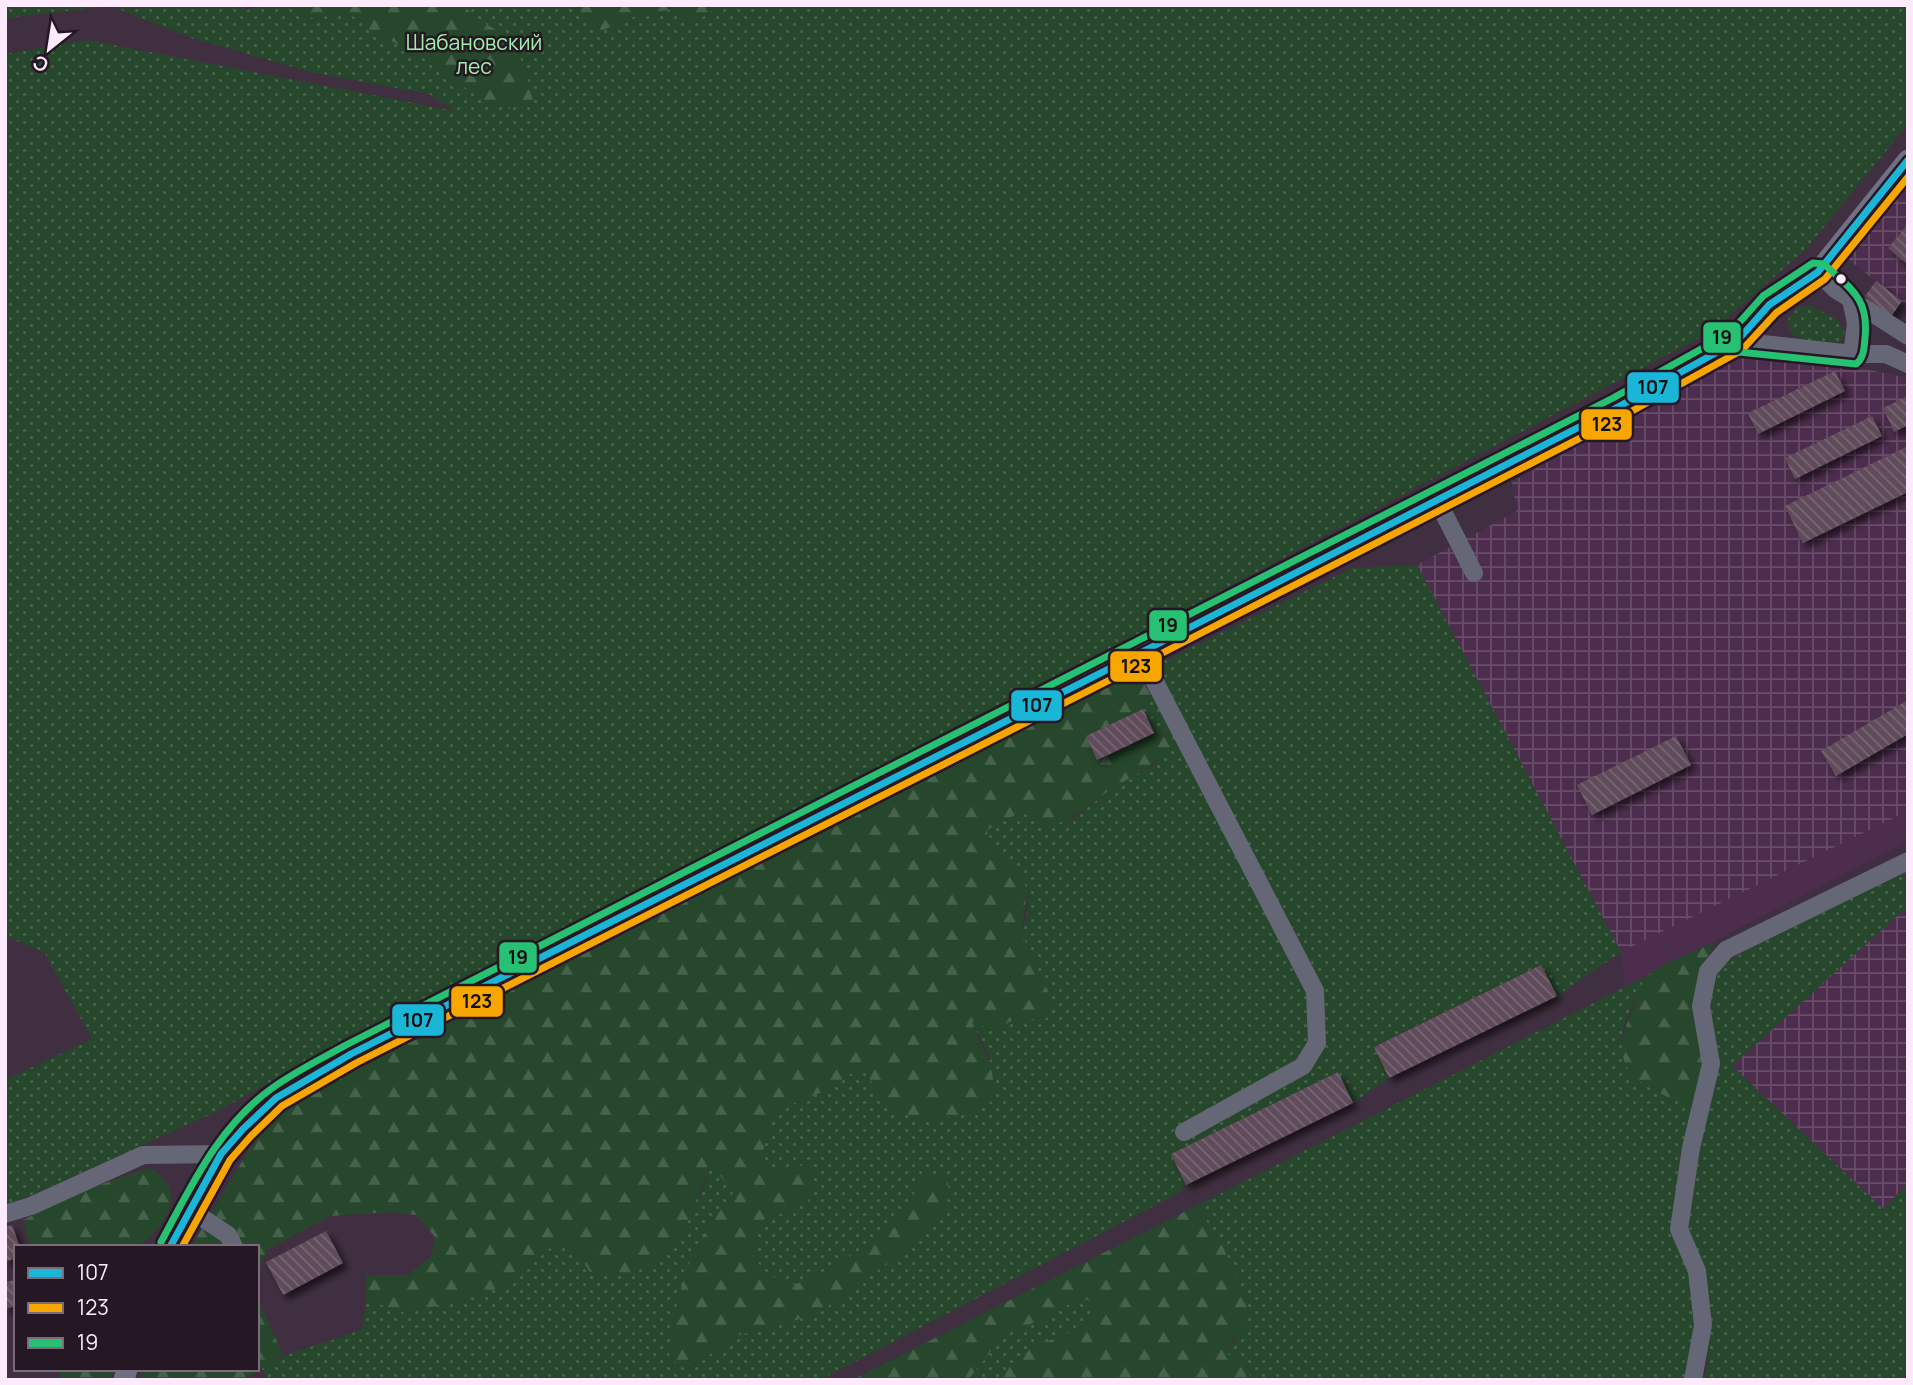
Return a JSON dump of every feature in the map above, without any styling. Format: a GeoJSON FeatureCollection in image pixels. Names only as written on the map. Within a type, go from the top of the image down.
{"type":"FeatureCollection","features":[{"type":"Feature","properties":{"kind":"main road"},"geometry":{"type":"LineString","coordinates":[[171,1245],[221,1154],[276,1098],[351,1054],[1140,653],[1436,498],[1618,407],[1737,341],[1769,305],[1818,272],[1908,160]]}},
{"type":"Feature","properties":{"kind":"street"},"geometry":{"type":"LineString","coordinates":[[1818,272],[1851,299],[1908,336]]}},
{"type":"Feature","properties":{"kind":"street"},"geometry":{"type":"LineString","coordinates":[[1851,299],[1856,324],[1852,354]]}},
{"type":"Feature","properties":{"kind":"street"},"geometry":{"type":"LineString","coordinates":[[1737,341],[1852,354],[1886,354],[1908,364]]}},
{"type":"Feature","properties":{"kind":"street"},"geometry":{"type":"LineString","coordinates":[[1436,498],[1474,573]]}},
{"type":"Feature","properties":{"kind":"street"},"geometry":{"type":"LineString","coordinates":[[1140,653],[1315,991],[1317,1042],[1303,1066],[1184,1132]]}},
{"type":"Feature","properties":{"kind":"street"},"geometry":{"type":"LineString","coordinates":[[1693,1380],[1703,1325],[1697,1271],[1679,1229],[1691,1148],[1711,1064],[1701,1006],[1708,971],[1726,950],[1908,861]]}},
{"type":"Feature","properties":{"kind":"street"},"geometry":{"type":"LineString","coordinates":[[5,1214],[31,1206],[144,1155],[221,1154]]}},
{"type":"Feature","properties":{"kind":"street"},"geometry":{"type":"LineString","coordinates":[[192,1211],[228,1235],[233,1245]]}},
{"type":"Feature","properties":{"kind":"shaded area"},"geometry":{"type":"Polygon","coordinates":[[[1908,176],[1908,307],[1843,255],[1908,176]]]}},
{"type":"Feature","properties":{"kind":"shaded area"},"geometry":{"type":"Polygon","coordinates":[[[1754,346],[1908,378],[1908,811],[1621,952],[1417,565],[1517,511],[1512,482],[1754,346]]]}},
{"type":"Feature","properties":{"kind":"shaded area"},"geometry":{"type":"Polygon","coordinates":[[[1908,811],[1908,841],[1625,987],[1621,952],[1908,811]]]}},
{"type":"Feature","properties":{"kind":"shaded area"},"geometry":{"type":"Polygon","coordinates":[[[1908,906],[1908,1183],[1884,1209],[1732,1066],[1908,906]]]}},
{"type":"Feature","properties":{"kind":"green space"},"geometry":{"type":"Polygon","coordinates":[[[5,5],[236,5],[247,10],[266,5],[300,5],[295,15],[312,18],[349,13],[373,32],[419,55],[504,36],[469,13],[465,5],[571,5],[601,31],[642,13],[678,9],[691,25],[719,5],[1908,5],[1908,124],[1807,248],[1714,330],[994,711],[342,1043],[218,1111],[5,1207],[5,1080],[92,1039],[44,952],[5,936],[5,54],[88,40],[455,111],[429,94],[310,72],[191,38],[111,6],[5,18],[5,5]]]}},
{"type":"Feature","properties":{"kind":"green space","name":"Шабановский лес"},"geometry":{"type":"Polygon","coordinates":[[[300,5],[465,5],[477,19],[504,36],[516,50],[533,100],[509,109],[487,103],[419,55],[373,32],[349,13],[312,18],[295,15],[300,5]]]}},
{"type":"Feature","properties":{"kind":"green space","name":"Шабановский лес"},"geometry":{"type":"Polygon","coordinates":[[[571,5],[719,5],[691,26],[678,9],[642,13],[601,31],[571,5]]]}},
{"type":"Feature","properties":{"kind":"green space"},"geometry":{"type":"Polygon","coordinates":[[[1812,306],[1836,319],[1845,330],[1842,341],[1814,343],[1789,331],[1788,319],[1798,307],[1812,306]]]}},
{"type":"Feature","properties":{"kind":"green space"},"geometry":{"type":"Polygon","coordinates":[[[1417,565],[1621,952],[1557,996],[1541,965],[1374,1046],[1389,1078],[1353,1103],[1338,1072],[1171,1154],[1186,1185],[1177,1194],[820,1380],[267,1380],[262,1368],[274,1361],[362,1329],[366,1299],[405,1313],[514,1281],[552,1246],[571,1244],[700,1197],[711,1164],[734,1192],[706,1231],[687,1269],[676,1310],[670,1358],[688,1370],[736,1336],[761,1329],[864,1281],[927,1175],[898,1215],[868,1244],[852,1256],[789,1287],[764,1271],[751,1254],[761,1221],[788,1211],[810,1162],[790,1171],[771,1172],[761,1161],[772,1113],[824,1091],[862,1068],[886,1103],[991,1060],[971,1020],[994,1031],[1013,1020],[1047,1018],[1052,1001],[1022,934],[1028,907],[1027,891],[1021,873],[989,848],[987,830],[1021,812],[1050,825],[1074,818],[1114,787],[1156,764],[1169,730],[1154,733],[1143,709],[1153,698],[1138,670],[1154,666],[1352,568],[1417,565]]]}},
{"type":"Feature","properties":{"kind":"green space"},"geometry":{"type":"Polygon","coordinates":[[[1138,670],[1153,699],[1143,709],[1086,736],[1097,760],[1154,733],[1169,730],[1174,743],[1160,758],[1078,813],[1050,826],[1021,812],[987,830],[989,848],[1021,873],[1027,891],[1022,934],[1052,1001],[1047,1018],[1013,1020],[993,1031],[972,1021],[991,1068],[992,1101],[967,1113],[940,1119],[912,1117],[888,1104],[862,1068],[824,1091],[772,1113],[761,1161],[772,1172],[790,1171],[810,1162],[814,1179],[808,1202],[761,1221],[751,1253],[764,1271],[789,1287],[852,1256],[898,1215],[927,1175],[947,1179],[950,1196],[931,1228],[864,1281],[815,1315],[736,1336],[687,1370],[669,1358],[681,1289],[687,1269],[706,1231],[734,1192],[711,1165],[677,1247],[633,1274],[590,1272],[571,1244],[552,1246],[514,1281],[475,1297],[405,1313],[366,1299],[366,1275],[408,1275],[432,1255],[435,1237],[416,1215],[391,1212],[330,1216],[267,1250],[259,1271],[259,1245],[192,1245],[257,1136],[288,1105],[1138,670]]]}},
{"type":"Feature","properties":{"kind":"green space"},"geometry":{"type":"Polygon","coordinates":[[[1908,872],[1908,906],[1732,1066],[1883,1209],[1908,1183],[1908,1380],[1703,1380],[1708,1362],[1709,1325],[1684,1225],[1713,972],[1771,934],[1908,872]]]}},
{"type":"Feature","properties":{"kind":"green space"},"geometry":{"type":"Polygon","coordinates":[[[1715,942],[1702,968],[1703,1064],[1695,1107],[1660,1093],[1633,1075],[1625,1064],[1622,1049],[1624,1032],[1641,987],[1653,971],[1715,942]]]}},
{"type":"Feature","properties":{"kind":"green space"},"geometry":{"type":"Polygon","coordinates":[[[1646,976],[1624,1025],[1621,1043],[1686,1104],[1695,1107],[1672,1228],[1690,1274],[1695,1325],[1691,1380],[1250,1380],[1251,1376],[1223,1350],[1234,1341],[1248,1304],[1220,1240],[1209,1227],[1200,1204],[1646,976]]]}},
{"type":"Feature","properties":{"kind":"green space"},"geometry":{"type":"Polygon","coordinates":[[[148,1168],[161,1176],[168,1186],[170,1208],[157,1229],[140,1245],[29,1245],[23,1220],[80,1192],[148,1168]]]}},
{"type":"Feature","properties":{"kind":"green space"},"geometry":{"type":"Polygon","coordinates":[[[1200,1204],[1209,1227],[1220,1240],[1248,1304],[1244,1327],[1223,1350],[1232,1357],[1248,1361],[1250,1380],[995,1380],[1030,1348],[1080,1328],[1100,1315],[1089,1299],[1067,1305],[1045,1319],[1006,1332],[968,1380],[852,1380],[1200,1204]]]}},
{"type":"Feature","properties":{"kind":"green space"},"geometry":{"type":"Polygon","coordinates":[[[1089,1298],[1100,1315],[1080,1328],[1030,1348],[995,1380],[968,1380],[1006,1332],[1045,1319],[1067,1305],[1089,1298]]]}},
{"type":"Feature","properties":{"kind":"green space"},"geometry":{"type":"Polygon","coordinates":[[[259,1302],[283,1355],[259,1370],[259,1302]]]}},
{"type":"Feature","properties":{"kind":"green space"},"geometry":{"type":"Polygon","coordinates":[[[59,1371],[113,1371],[111,1380],[61,1380],[59,1371]]]}},
{"type":"Feature","properties":{"kind":"green space"},"geometry":{"type":"Polygon","coordinates":[[[142,1371],[258,1371],[244,1380],[139,1380],[142,1371]]]}},
{"type":"Feature","properties":{"kind":"building"},"geometry":{"type":"Polygon","coordinates":[[[1908,224],[1908,265],[1888,248],[1908,224]]]}},
{"type":"Feature","properties":{"kind":"building"},"geometry":{"type":"Polygon","coordinates":[[[1876,281],[1902,301],[1890,318],[1865,296],[1876,281]]]}},
{"type":"Feature","properties":{"kind":"building"},"geometry":{"type":"Polygon","coordinates":[[[1835,371],[1845,391],[1758,434],[1748,413],[1835,371]]]}},
{"type":"Feature","properties":{"kind":"building"},"geometry":{"type":"Polygon","coordinates":[[[1908,396],[1908,425],[1894,432],[1883,408],[1908,396]]]}},
{"type":"Feature","properties":{"kind":"building"},"geometry":{"type":"Polygon","coordinates":[[[1872,416],[1882,436],[1795,479],[1785,458],[1872,416]]]}},
{"type":"Feature","properties":{"kind":"building"},"geometry":{"type":"Polygon","coordinates":[[[1908,446],[1908,492],[1803,543],[1785,506],[1908,446]]]}},
{"type":"Feature","properties":{"kind":"building"},"geometry":{"type":"Polygon","coordinates":[[[1908,700],[1908,734],[1836,776],[1821,751],[1908,700]]]}},
{"type":"Feature","properties":{"kind":"building"},"geometry":{"type":"Polygon","coordinates":[[[1143,709],[1154,733],[1097,760],[1086,736],[1143,709]]]}},
{"type":"Feature","properties":{"kind":"building"},"geometry":{"type":"Polygon","coordinates":[[[1676,736],[1691,765],[1592,815],[1577,785],[1676,736]]]}},
{"type":"Feature","properties":{"kind":"building"},"geometry":{"type":"Polygon","coordinates":[[[1541,965],[1557,996],[1389,1078],[1374,1047],[1541,965]]]}},
{"type":"Feature","properties":{"kind":"building"},"geometry":{"type":"Polygon","coordinates":[[[1338,1072],[1353,1103],[1186,1185],[1171,1154],[1338,1072]]]}},
{"type":"Feature","properties":{"kind":"building"},"geometry":{"type":"Polygon","coordinates":[[[12,1225],[19,1245],[14,1245],[14,1259],[5,1262],[5,1227],[12,1225]]]}},
{"type":"Feature","properties":{"kind":"building"},"geometry":{"type":"Polygon","coordinates":[[[326,1231],[343,1263],[283,1295],[266,1262],[326,1231]]]}},
{"type":"Feature","properties":{"kind":"building"},"geometry":{"type":"Polygon","coordinates":[[[14,1280],[14,1307],[5,1309],[5,1282],[14,1280]]]}},
{"type":"Feature","properties":{"kind":"transit line","name":"107"},"geometry":{"type":"LineString","coordinates":[[171,1245],[221,1154],[276,1098],[351,1054],[1140,653],[1618,407],[1737,341],[1769,305],[1818,272],[1908,160]]}},
{"type":"Feature","properties":{"kind":"transit line","name":"123"},"geometry":{"type":"LineString","coordinates":[[183,1245],[230,1160],[282,1106],[356,1063],[1145,662],[1623,416],[1742,350],[1776,313],[1825,279],[1908,177]]}},
{"type":"Feature","properties":{"kind":"transit line","name":"19"},"geometry":{"type":"LineString","coordinates":[[161,1242],[207,1159],[236,1121],[271,1089],[346,1045],[1613,398],[1730,333],[1763,296],[1813,263],[1824,264],[1850,288],[1861,304],[1865,338],[1862,356],[1856,364],[1739,352]]}}]}
